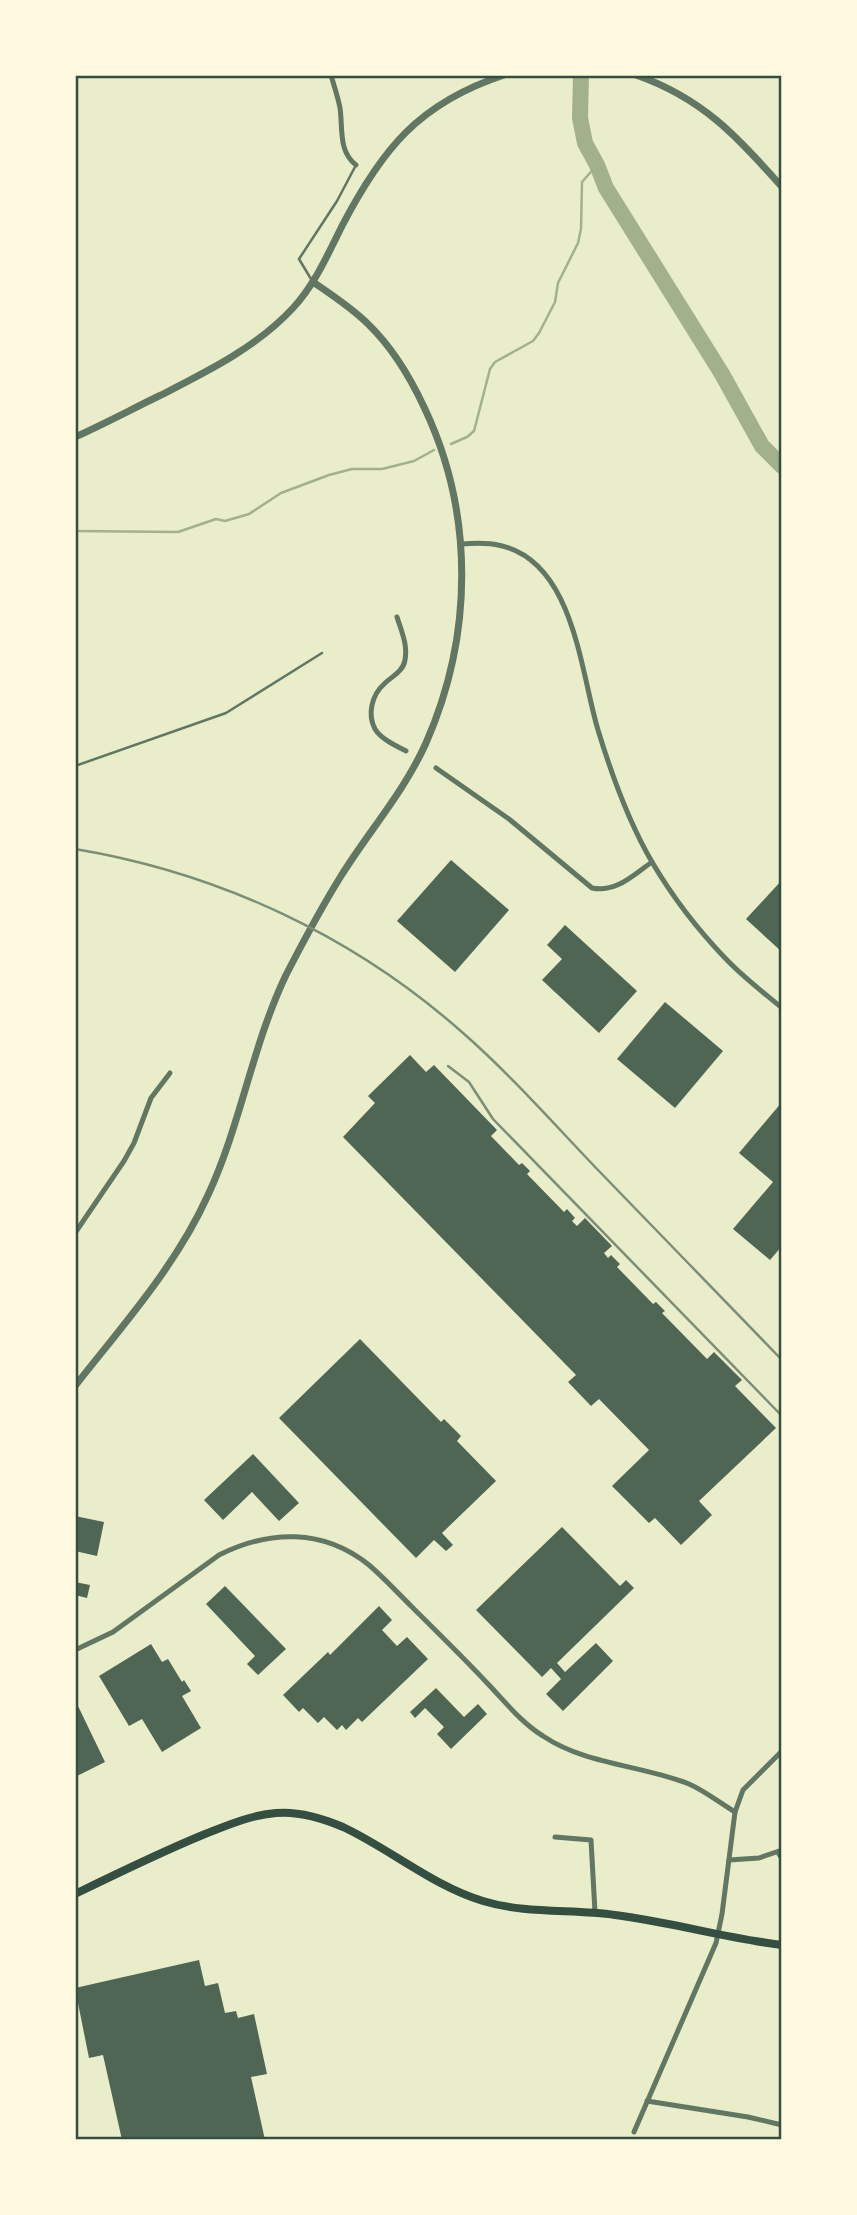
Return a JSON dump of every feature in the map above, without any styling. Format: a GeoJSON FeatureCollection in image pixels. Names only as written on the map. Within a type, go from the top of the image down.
{"type":"FeatureCollection","features":[{"type":"Feature","properties":{"kind":"main road"},"geometry":{"type":"LineString","coordinates":[[75,1894],[182,1843],[231,1824],[278,1813],[302,1814],[344,1828],[449,1886],[485,1902],[648,1919],[718,1935],[782,1945]]}},
{"type":"Feature","properties":{"kind":"street"},"geometry":{"type":"LineString","coordinates":[[331,75],[340,109],[341,138],[345,152],[356,165]]}},
{"type":"Feature","properties":{"kind":"street"},"geometry":{"type":"LineString","coordinates":[[75,438],[189,380],[254,343],[295,306],[313,282],[370,175],[397,140],[425,115],[450,99],[474,86],[504,75]]}},
{"type":"Feature","properties":{"kind":"street"},"geometry":{"type":"LineString","coordinates":[[636,75],[677,92],[709,112],[733,133],[782,187]]}},
{"type":"Feature","properties":{"kind":"street"},"geometry":{"type":"LineString","coordinates":[[75,1386],[148,1294],[193,1227],[225,1155],[255,1056],[277,996],[305,939],[341,876],[425,746],[446,689],[457,645],[463,583],[461,544],[455,500],[441,446],[404,369],[387,345],[368,323],[313,282]]}},
{"type":"Feature","properties":{"kind":"street"},"geometry":{"type":"LineString","coordinates":[[461,544],[500,545],[523,555],[540,568],[557,591],[580,654],[597,728],[615,781],[624,806],[652,862],[726,959],[782,1008]]}},
{"type":"Feature","properties":{"kind":"street"},"geometry":{"type":"LineString","coordinates":[[397,617],[405,643],[406,659],[401,670],[376,693],[371,716],[375,730],[406,751]]}},
{"type":"Feature","properties":{"kind":"street"},"geometry":{"type":"LineString","coordinates":[[436,768],[509,818],[592,888],[601,890],[617,887],[652,862]]}},
{"type":"Feature","properties":{"kind":"street"},"geometry":{"type":"LineString","coordinates":[[75,1233],[124,1161],[134,1143],[151,1098],[170,1073]]}},
{"type":"Feature","properties":{"kind":"street"},"geometry":{"type":"LineString","coordinates":[[75,1650],[113,1632],[219,1555],[237,1546],[277,1536],[320,1540],[353,1554],[369,1565],[518,1716],[542,1736],[571,1751],[690,1784],[735,1812]]}},
{"type":"Feature","properties":{"kind":"street"},"geometry":{"type":"LineString","coordinates":[[634,2132],[718,1935],[735,1812],[743,1790],[782,1751]]}},
{"type":"Feature","properties":{"kind":"street"},"geometry":{"type":"LineString","coordinates":[[555,1837],[591,1840],[595,1912]]}},
{"type":"Feature","properties":{"kind":"street"},"geometry":{"type":"LineString","coordinates":[[729,1860],[759,1858],[779,1851]]}},
{"type":"Feature","properties":{"kind":"street"},"geometry":{"type":"LineString","coordinates":[[647,2101],[782,2125]]}},
{"type":"Feature","properties":{"kind":"lane"},"geometry":{"type":"LineString","coordinates":[[313,282],[299,259],[337,201],[356,165]]}},
{"type":"Feature","properties":{"kind":"lane"},"geometry":{"type":"LineString","coordinates":[[75,766],[226,713],[322,653]]}},
{"type":"Feature","properties":{"kind":"lane"},"geometry":{"type":"LineString","coordinates":[[779,1851],[782,1861]]}},
{"type":"Feature","properties":{"kind":"building"},"geometry":{"type":"Polygon","coordinates":[[[451,860],[509,910],[455,972],[397,921],[451,860]]]}},
{"type":"Feature","properties":{"kind":"building"},"geometry":{"type":"Polygon","coordinates":[[[782,880],[782,952],[746,919],[782,880]]]}},
{"type":"Feature","properties":{"kind":"building"},"geometry":{"type":"Polygon","coordinates":[[[565,925],[637,991],[599,1033],[542,980],[562,959],[547,945],[565,925]]]}},
{"type":"Feature","properties":{"kind":"building"},"geometry":{"type":"Polygon","coordinates":[[[665,1002],[723,1051],[675,1108],[617,1059],[665,1002]]]}},
{"type":"Feature","properties":{"kind":"building"},"geometry":{"type":"Polygon","coordinates":[[[410,1055],[426,1072],[434,1065],[497,1130],[491,1136],[519,1165],[522,1163],[530,1171],[527,1174],[564,1212],[567,1209],[575,1218],[572,1221],[577,1226],[585,1218],[612,1246],[604,1253],[608,1258],[611,1255],[620,1264],[617,1267],[653,1304],[656,1302],[665,1311],[662,1313],[707,1359],[714,1352],[742,1380],[735,1386],[776,1428],[699,1501],[712,1515],[681,1545],[655,1518],[649,1523],[612,1486],[649,1450],[599,1399],[591,1406],[568,1382],[576,1375],[343,1137],[375,1103],[368,1096],[410,1055]]]}},
{"type":"Feature","properties":{"kind":"building"},"geometry":{"type":"Polygon","coordinates":[[[782,1102],[782,1246],[770,1260],[733,1229],[773,1182],[739,1153],[782,1102]]]}},
{"type":"Feature","properties":{"kind":"building"},"geometry":{"type":"Polygon","coordinates":[[[360,1339],[441,1422],[444,1419],[461,1436],[457,1441],[496,1481],[442,1533],[453,1545],[446,1551],[434,1540],[416,1558],[279,1418],[360,1339]]]}},
{"type":"Feature","properties":{"kind":"building"},"geometry":{"type":"Polygon","coordinates":[[[253,1454],[299,1503],[279,1521],[252,1492],[223,1520],[204,1500],[253,1454]]]}},
{"type":"Feature","properties":{"kind":"building"},"geometry":{"type":"Polygon","coordinates":[[[75,1516],[104,1522],[97,1556],[75,1551],[75,1516]]]}},
{"type":"Feature","properties":{"kind":"building"},"geometry":{"type":"Polygon","coordinates":[[[562,1527],[620,1586],[626,1580],[634,1588],[557,1663],[565,1672],[596,1643],[613,1661],[563,1711],[546,1694],[561,1679],[551,1668],[542,1677],[476,1610],[562,1527]]]}},
{"type":"Feature","properties":{"kind":"building"},"geometry":{"type":"Polygon","coordinates":[[[75,1582],[90,1585],[87,1598],[75,1595],[75,1582]]]}},
{"type":"Feature","properties":{"kind":"building"},"geometry":{"type":"Polygon","coordinates":[[[225,1586],[286,1649],[258,1675],[247,1664],[255,1656],[206,1604],[225,1586]]]}},
{"type":"Feature","properties":{"kind":"building"},"geometry":{"type":"Polygon","coordinates":[[[379,1606],[392,1620],[382,1630],[397,1646],[407,1637],[428,1659],[362,1722],[358,1718],[346,1730],[342,1725],[337,1730],[324,1717],[318,1723],[303,1708],[299,1712],[283,1695],[328,1652],[330,1655],[379,1606]]]}},
{"type":"Feature","properties":{"kind":"building"},"geometry":{"type":"Polygon","coordinates":[[[151,1644],[162,1662],[168,1659],[191,1691],[182,1696],[201,1728],[162,1752],[142,1719],[129,1726],[99,1676],[151,1644]]]}},
{"type":"Feature","properties":{"kind":"building"},"geometry":{"type":"Polygon","coordinates":[[[436,1688],[464,1717],[478,1704],[487,1714],[451,1749],[437,1734],[444,1727],[425,1708],[415,1718],[410,1712],[436,1688]]]}},
{"type":"Feature","properties":{"kind":"building"},"geometry":{"type":"Polygon","coordinates":[[[78,1706],[105,1762],[75,1777],[75,1708],[78,1706]]]}},
{"type":"Feature","properties":{"kind":"building"},"geometry":{"type":"Polygon","coordinates":[[[199,1960],[205,1986],[218,1983],[225,2013],[236,2011],[238,2018],[254,2014],[267,2074],[251,2077],[265,2140],[122,2140],[103,2055],[89,2058],[75,1988],[199,1960]]]}},
{"type":"Feature","properties":{"kind":"waterway"},"geometry":{"type":"LineString","coordinates":[[581,75],[580,118],[585,143],[606,188],[722,374],[762,446],[782,466]]}},
{"type":"Feature","properties":{"kind":"waterway"},"geometry":{"type":"LineString","coordinates":[[451,444],[474,431],[490,369],[495,362],[533,341],[539,333],[555,302],[558,283],[578,243],[582,182],[597,165]]}},
{"type":"Feature","properties":{"kind":"waterway"},"geometry":{"type":"LineString","coordinates":[[75,531],[178,532],[216,519],[225,521],[249,514],[281,493],[329,475],[352,469],[382,469],[414,461],[434,450]]}},
{"type":"Feature","properties":{"kind":"railway"},"geometry":{"type":"LineString","coordinates":[[75,849],[181,874],[232,892],[330,938],[421,998],[515,1082],[782,1360]]}},
{"type":"Feature","properties":{"kind":"railway"},"geometry":{"type":"LineString","coordinates":[[448,1066],[469,1082],[493,1119],[782,1416]]}}]}
